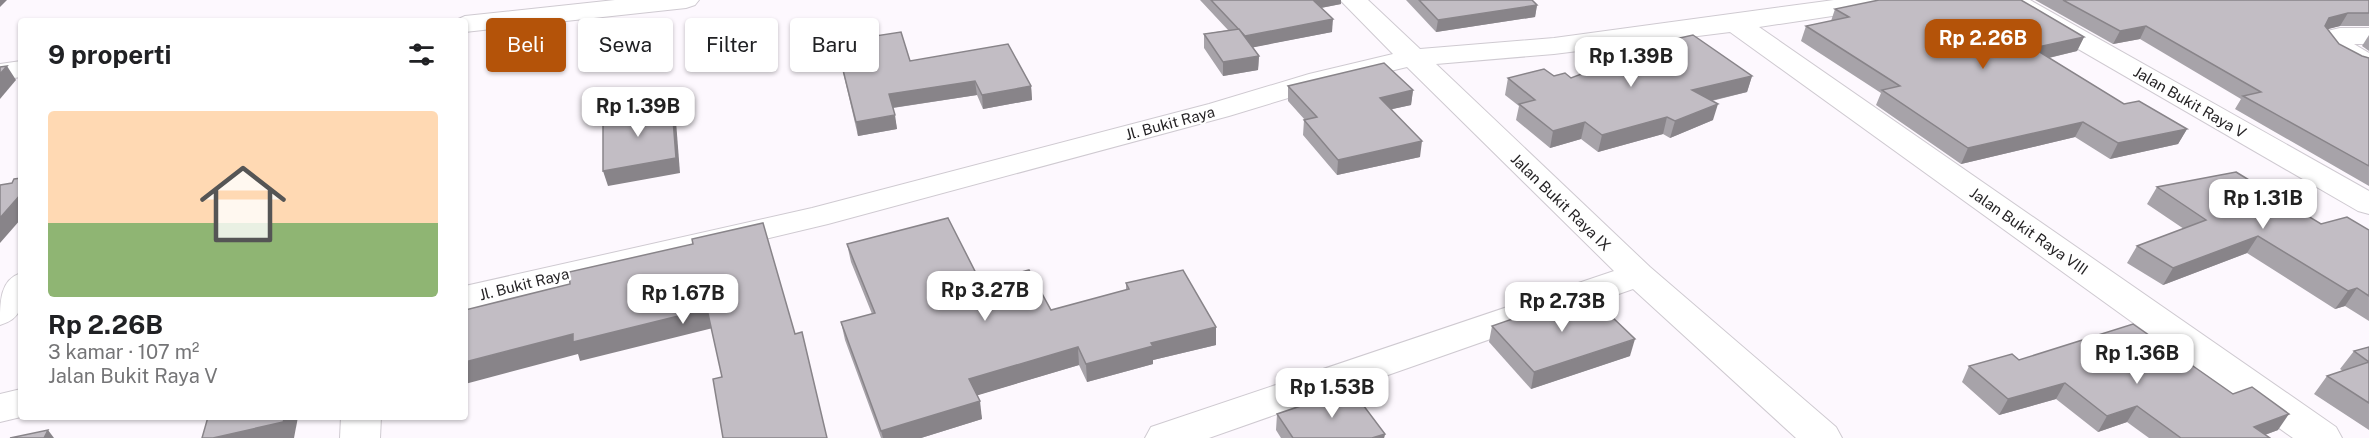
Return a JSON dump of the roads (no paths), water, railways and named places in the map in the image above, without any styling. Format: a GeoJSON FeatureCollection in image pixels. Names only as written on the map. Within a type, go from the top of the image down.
{"type":"FeatureCollection","features":[{"type":"Feature","properties":{"kind":"street"},"geometry":{"type":"LineString","coordinates":[[468,24],[686,0]]}},
{"type":"Feature","properties":{"kind":"street","name":"Jalan Bukit Raya IX"},"geometry":{"type":"LineString","coordinates":[[1353,0],[1638,275],[1822,438]]}},
{"type":"Feature","properties":{"kind":"street","name":"Jl. Bukit Raya"},"geometry":{"type":"LineString","coordinates":[[468,297],[816,217],[1219,110],[1319,80],[1412,58],[1554,46],[1735,23],[1885,0]]}},
{"type":"Feature","properties":{"kind":"street","name":"Jalan Bukit Raya V"},"geometry":{"type":"LineString","coordinates":[[2011,0],[2369,204]]}},
{"type":"Feature","properties":{"kind":"street","name":"Jalan Bukit Raya VIII"},"geometry":{"type":"LineString","coordinates":[[1735,23],[2322,438]]}},
{"type":"Feature","properties":{"kind":"street"},"geometry":{"type":"LineString","coordinates":[[2369,36],[2332,38],[2334,44],[2369,64]]}},
{"type":"Feature","properties":{"kind":"street"},"geometry":{"type":"LineString","coordinates":[[0,72],[18,69]]}},
{"type":"Feature","properties":{"kind":"street"},"geometry":{"type":"LineString","coordinates":[[1165,438],[1638,275]]}},
{"type":"Feature","properties":{"kind":"street"},"geometry":{"type":"LineString","coordinates":[[0,314],[18,288]]}},
{"type":"Feature","properties":{"kind":"street"},"geometry":{"type":"LineString","coordinates":[[0,408],[18,404]]}},
{"type":"Feature","properties":{"kind":"street"},"geometry":{"type":"LineString","coordinates":[[360,438],[362,420]]}}]}
